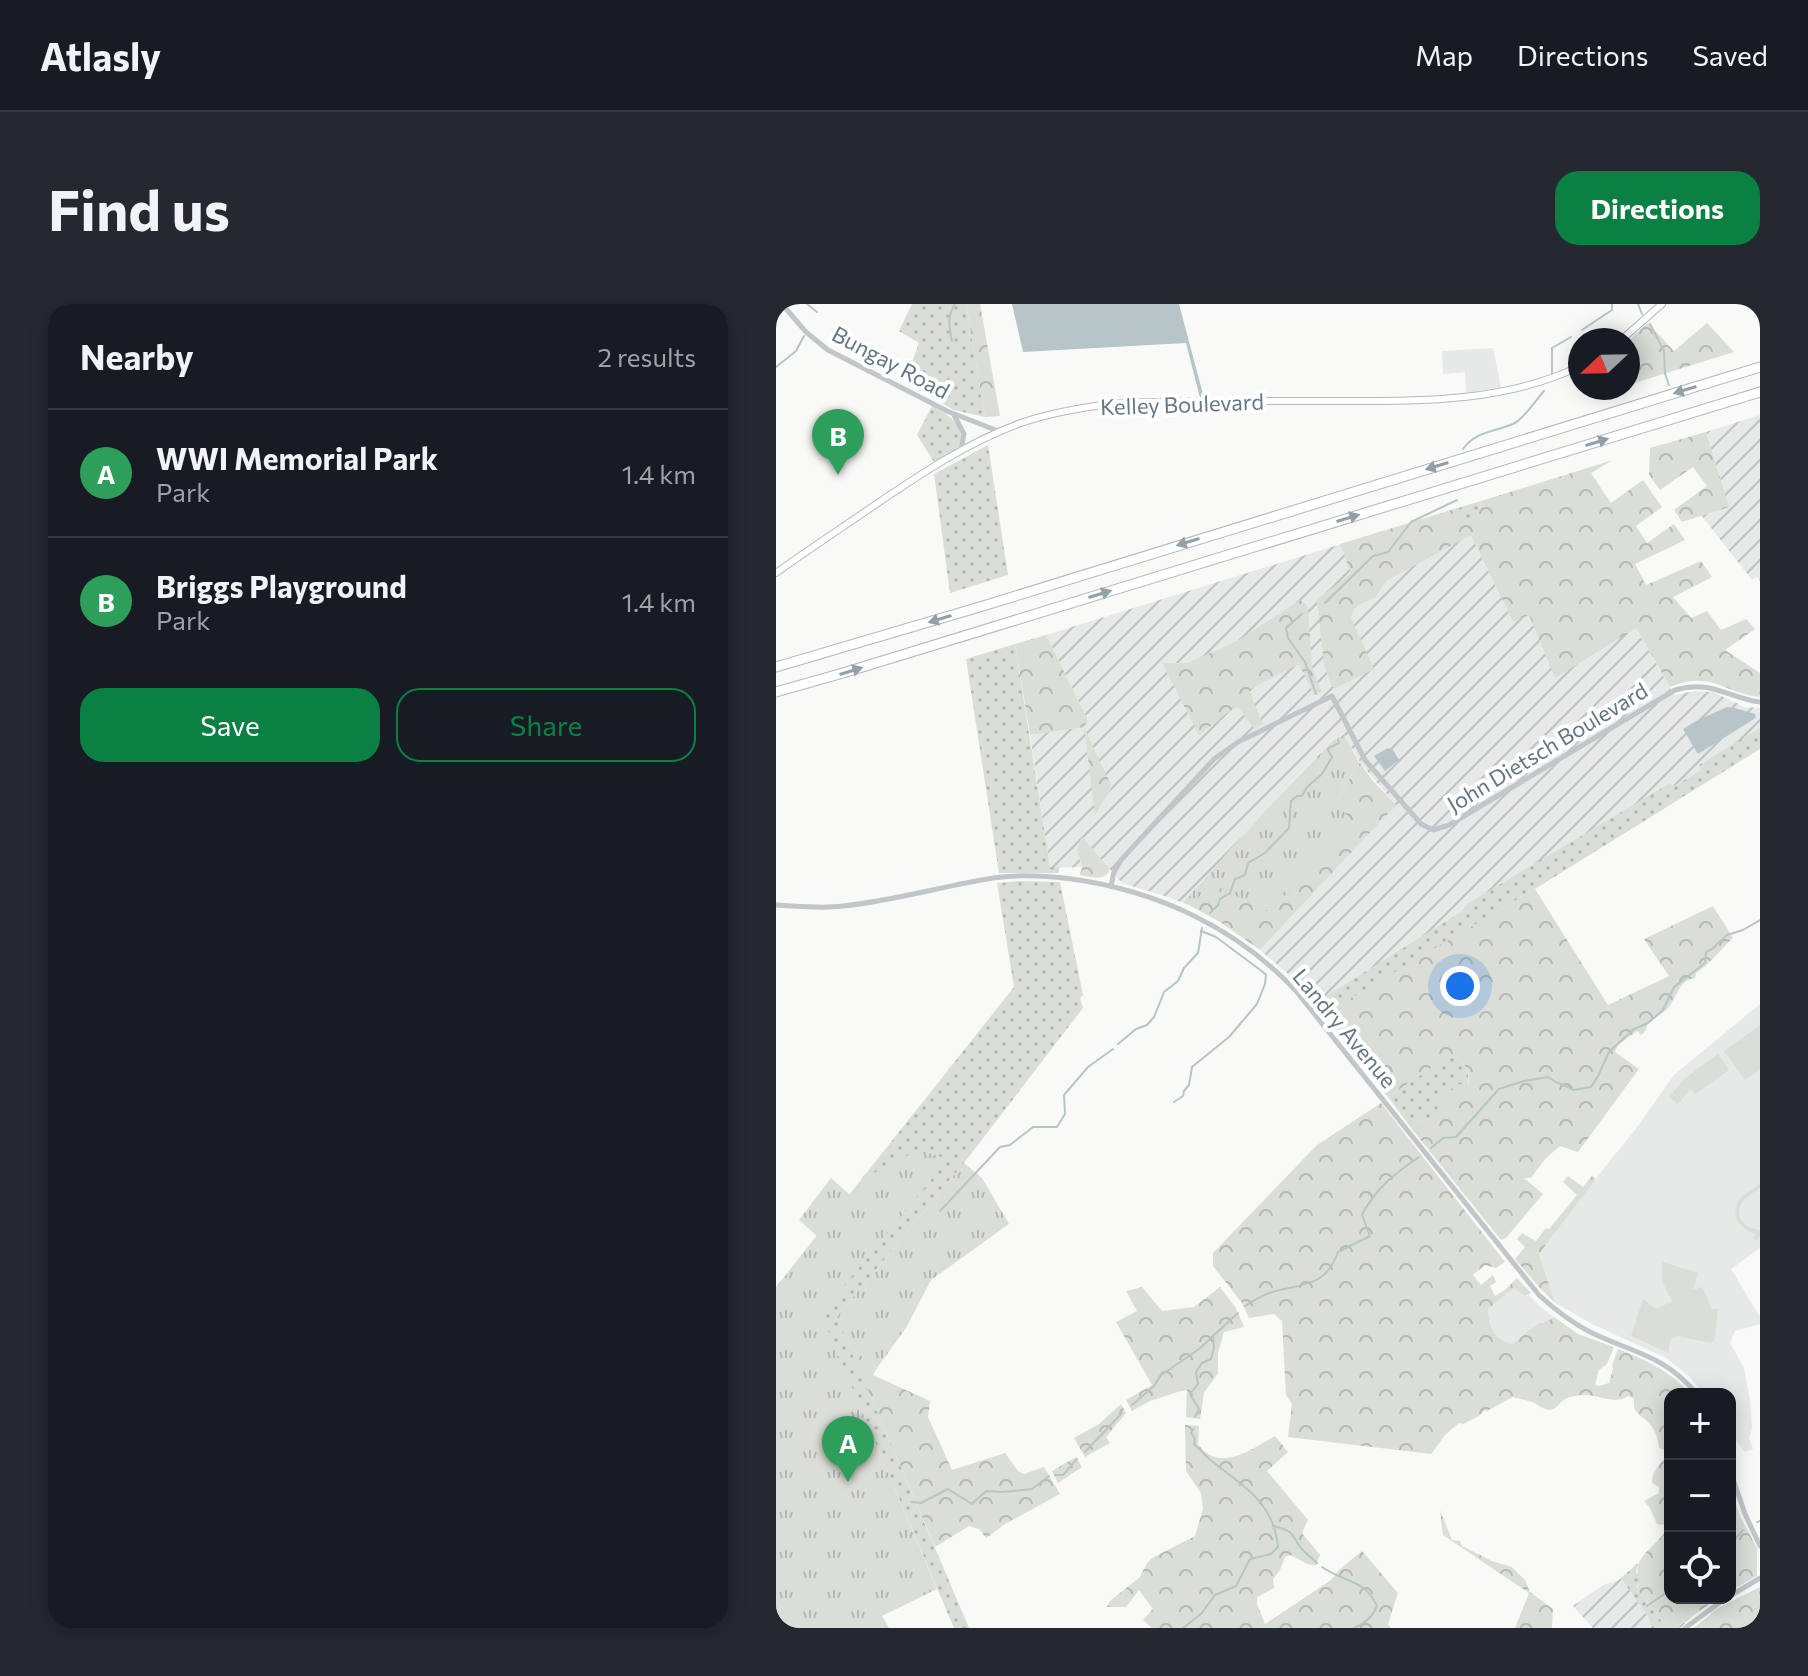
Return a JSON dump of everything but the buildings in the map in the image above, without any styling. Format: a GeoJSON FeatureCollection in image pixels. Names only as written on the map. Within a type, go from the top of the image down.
{"type":"FeatureCollection","features":[{"type":"Feature","properties":{"kind":"highway"},"geometry":{"type":"LineString","coordinates":[[776,667],[1760,367]]}},
{"type":"Feature","properties":{"kind":"highway"},"geometry":{"type":"LineString","coordinates":[[776,692],[1760,392]]}},
{"type":"Feature","properties":{"kind":"main road"},"geometry":{"type":"LineString","coordinates":[[1635,328],[1662,304]]}},
{"type":"Feature","properties":{"kind":"main road","name":"Kelley Boulevard"},"geometry":{"type":"LineString","coordinates":[[776,573],[908,482],[961,451],[999,432],[1058,412],[1117,403],[1407,400],[1472,396],[1530,385],[1568,372]]}},
{"type":"Feature","properties":{"kind":"street","name":"Bungay Road"},"geometry":{"type":"LineString","coordinates":[[782,304],[803,329],[828,350],[952,413],[999,432]]}},
{"type":"Feature","properties":{"kind":"street","name":"Bungay Road"},"geometry":{"type":"LineString","coordinates":[[952,413],[964,434],[961,451]]}},
{"type":"Feature","properties":{"kind":"street","name":"John Dietsch Boulevard"},"geometry":{"type":"LineString","coordinates":[[1111,886],[1121,860],[1214,759],[1238,742],[1332,696],[1358,750],[1372,769],[1421,824],[1433,830],[1449,825],[1675,690],[1687,686],[1712,687],[1760,702]]}},
{"type":"Feature","properties":{"kind":"street","name":"Landry Avenue"},"geometry":{"type":"LineString","coordinates":[[776,905],[842,907],[994,878],[1051,876],[1148,896],[1197,916],[1235,939],[1275,970],[1310,1007],[1539,1295],[1558,1312],[1587,1330],[1661,1362],[1691,1388]]}},
{"type":"Feature","properties":{"kind":"street"},"geometry":{"type":"LineString","coordinates":[[1736,1489],[1760,1546]]}},
{"type":"Feature","properties":{"kind":"street"},"geometry":{"type":"LineString","coordinates":[[1736,1592],[1760,1578]]}},
{"type":"Feature","properties":{"kind":"street"},"geometry":{"type":"LineString","coordinates":[[1685,1628],[1718,1604]]}},
{"type":"Feature","properties":{"kind":"shaded area"},"geometry":{"type":"Polygon","coordinates":[[[1012,304],[1179,304],[1204,398],[1200,398],[1186,343],[1023,352],[1012,304]]]}},
{"type":"Feature","properties":{"kind":"shaded area"},"geometry":{"type":"Polygon","coordinates":[[[1493,348],[1501,387],[1466,393],[1465,372],[1443,374],[1442,351],[1493,348]]]}},
{"type":"Feature","properties":{"kind":"shaded area"},"geometry":{"type":"Polygon","coordinates":[[[1760,415],[1760,581],[1757,577],[1752,580],[1701,515],[1728,506],[1706,432],[1760,415]]]}},
{"type":"Feature","properties":{"kind":"shaded area"},"geometry":{"type":"Polygon","coordinates":[[[1458,508],[1513,622],[1529,615],[1636,628],[1674,695],[1713,692],[1745,707],[1760,708],[1760,728],[1700,766],[1702,770],[1672,787],[1670,783],[1316,1004],[1260,950],[1396,805],[1361,764],[1344,735],[1332,740],[1183,903],[1122,883],[1082,838],[1077,850],[1082,867],[1050,868],[1030,735],[1083,727],[1088,720],[1046,635],[1458,508]]]}},
{"type":"Feature","properties":{"kind":"shaded area"},"geometry":{"type":"Polygon","coordinates":[[[1727,707],[1755,714],[1756,717],[1698,754],[1683,729],[1727,707]]]}},
{"type":"Feature","properties":{"kind":"shaded area"},"geometry":{"type":"Polygon","coordinates":[[[1388,748],[1399,760],[1385,771],[1374,756],[1388,748]]]}},
{"type":"Feature","properties":{"kind":"shaded area"},"geometry":{"type":"Polygon","coordinates":[[[1760,1004],[1760,1248],[1731,1269],[1760,1317],[1760,1324],[1735,1331],[1730,1343],[1744,1368],[1750,1399],[1752,1428],[1749,1438],[1753,1449],[1745,1452],[1736,1440],[1736,1388],[1699,1388],[1666,1358],[1555,1303],[1539,1254],[1674,1075],[1760,1004]]]}},
{"type":"Feature","properties":{"kind":"shaded area"},"geometry":{"type":"Polygon","coordinates":[[[1515,1287],[1554,1317],[1508,1344],[1498,1339],[1487,1315],[1488,1309],[1515,1287]]]}},
{"type":"Feature","properties":{"kind":"shaded area"},"geometry":{"type":"Polygon","coordinates":[[[1621,1578],[1649,1618],[1652,1628],[1593,1628],[1573,1606],[1603,1585],[1621,1578]]]}},
{"type":"Feature","properties":{"kind":"green space"},"geometry":{"type":"Polygon","coordinates":[[[912,304],[966,304],[985,417],[954,410],[905,382],[919,343],[899,331],[912,304]]]}},
{"type":"Feature","properties":{"kind":"green space"},"geometry":{"type":"Polygon","coordinates":[[[966,304],[980,304],[1000,416],[985,417],[966,304]]]}},
{"type":"Feature","properties":{"kind":"green space"},"geometry":{"type":"Polygon","coordinates":[[[1648,323],[1674,351],[1707,323],[1734,352],[1640,381],[1640,330],[1648,323]]]}},
{"type":"Feature","properties":{"kind":"green space"},"geometry":{"type":"Polygon","coordinates":[[[932,406],[955,422],[961,433],[959,447],[934,462],[917,435],[932,406]]]}},
{"type":"Feature","properties":{"kind":"green space"},"geometry":{"type":"Polygon","coordinates":[[[1706,432],[1729,507],[1682,522],[1674,510],[1707,486],[1693,467],[1660,490],[1649,475],[1650,448],[1706,432]]]}},
{"type":"Feature","properties":{"kind":"green space"},"geometry":{"type":"Polygon","coordinates":[[[988,445],[1008,575],[950,593],[934,474],[988,445]]]}},
{"type":"Feature","properties":{"kind":"green space"},"geometry":{"type":"Polygon","coordinates":[[[1613,460],[1591,473],[1611,503],[1643,480],[1662,507],[1636,526],[1647,543],[1674,524],[1685,540],[1635,564],[1646,585],[1701,561],[1712,577],[1673,597],[1691,618],[1707,611],[1721,630],[1746,619],[1755,629],[1725,650],[1760,673],[1760,697],[1707,682],[1684,682],[1670,687],[1636,628],[1555,678],[1529,615],[1513,622],[1471,535],[1386,581],[1376,597],[1358,605],[1351,618],[1374,669],[1336,688],[1332,687],[1324,664],[1317,600],[1351,573],[1340,544],[1458,508],[1465,522],[1478,515],[1481,501],[1613,460]]]}},
{"type":"Feature","properties":{"kind":"green space"},"geometry":{"type":"Polygon","coordinates":[[[1481,501],[1478,515],[1465,522],[1458,508],[1481,501]]]}},
{"type":"Feature","properties":{"kind":"green space"},"geometry":{"type":"Polygon","coordinates":[[[1300,600],[1308,609],[1312,667],[1321,691],[1314,695],[1299,664],[1249,690],[1263,724],[1254,729],[1239,708],[1234,708],[1199,735],[1162,663],[1188,663],[1239,640],[1300,600]]]}},
{"type":"Feature","properties":{"kind":"green space"},"geometry":{"type":"Polygon","coordinates":[[[1046,635],[1088,720],[1084,727],[1030,735],[1015,644],[1046,635]]]}},
{"type":"Feature","properties":{"kind":"green space"},"geometry":{"type":"Polygon","coordinates":[[[1015,644],[1050,867],[1059,867],[1059,873],[999,873],[966,659],[1015,644]]]}},
{"type":"Feature","properties":{"kind":"green space"},"geometry":{"type":"Polygon","coordinates":[[[1084,727],[1112,787],[1095,815],[1084,727]]]}},
{"type":"Feature","properties":{"kind":"green space"},"geometry":{"type":"Polygon","coordinates":[[[1760,728],[1760,749],[1334,1009],[1326,996],[1461,912],[1467,904],[1670,783],[1673,787],[1701,770],[1699,765],[1760,728]]]}},
{"type":"Feature","properties":{"kind":"green space"},"geometry":{"type":"Polygon","coordinates":[[[1344,735],[1359,762],[1337,800],[1352,825],[1269,912],[1214,885],[1189,905],[1183,903],[1333,740],[1344,735]]]}},
{"type":"Feature","properties":{"kind":"green space"},"geometry":{"type":"Polygon","coordinates":[[[1359,762],[1396,805],[1260,950],[1189,905],[1337,800],[1359,762]]]}},
{"type":"Feature","properties":{"kind":"green space"},"geometry":{"type":"Polygon","coordinates":[[[1082,837],[1110,869],[1105,876],[1080,875],[1082,867],[1077,850],[1082,837]]]}},
{"type":"Feature","properties":{"kind":"green space"},"geometry":{"type":"Polygon","coordinates":[[[1060,882],[1083,1008],[964,1163],[837,1317],[969,1628],[954,1628],[821,1315],[776,1372],[776,1287],[1014,987],[997,883],[1060,882]]]}},
{"type":"Feature","properties":{"kind":"green space"},"geometry":{"type":"Polygon","coordinates":[[[1535,889],[1608,1005],[1669,976],[1644,939],[1713,906],[1733,938],[1696,973],[1695,978],[1682,985],[1669,1007],[1647,1023],[1644,1033],[1641,1035],[1637,1031],[1618,1045],[1615,1052],[1639,1069],[1578,1152],[1560,1146],[1531,1178],[1524,1178],[1543,1194],[1501,1240],[1411,1128],[1430,1119],[1441,1103],[1435,1099],[1459,1084],[1468,1086],[1468,1074],[1463,1064],[1457,1058],[1447,1057],[1388,1097],[1319,1007],[1329,1004],[1334,1008],[1535,889]]]}},
{"type":"Feature","properties":{"kind":"green space"},"geometry":{"type":"Polygon","coordinates":[[[1760,1025],[1760,1070],[1745,1080],[1724,1051],[1760,1025]]]}},
{"type":"Feature","properties":{"kind":"green space"},"geometry":{"type":"Polygon","coordinates":[[[1718,1054],[1729,1070],[1695,1094],[1690,1089],[1678,1104],[1669,1097],[1684,1079],[1718,1054]]]}},
{"type":"Feature","properties":{"kind":"green space"},"geometry":{"type":"Polygon","coordinates":[[[1447,1057],[1457,1058],[1463,1064],[1468,1074],[1468,1087],[1436,1099],[1442,1103],[1430,1119],[1411,1128],[1388,1097],[1447,1057]]]}},
{"type":"Feature","properties":{"kind":"green space"},"geometry":{"type":"Polygon","coordinates":[[[1381,1103],[1505,1262],[1496,1268],[1485,1265],[1473,1275],[1481,1285],[1493,1275],[1496,1282],[1490,1286],[1495,1296],[1517,1278],[1531,1293],[1525,1296],[1514,1288],[1488,1309],[1491,1327],[1497,1336],[1512,1344],[1535,1326],[1554,1317],[1578,1334],[1614,1347],[1607,1364],[1599,1370],[1595,1385],[1609,1383],[1618,1349],[1675,1379],[1685,1388],[1664,1388],[1664,1450],[1659,1448],[1654,1430],[1637,1412],[1634,1399],[1628,1396],[1613,1400],[1591,1395],[1575,1396],[1550,1410],[1513,1397],[1463,1424],[1459,1423],[1431,1454],[1288,1437],[1292,1404],[1286,1395],[1282,1321],[1274,1314],[1249,1318],[1242,1303],[1213,1266],[1213,1253],[1317,1145],[1381,1103]]]}},
{"type":"Feature","properties":{"kind":"green space"},"geometry":{"type":"Polygon","coordinates":[[[918,1150],[948,1159],[821,1314],[937,1589],[882,1616],[889,1628],[776,1628],[776,1288],[817,1236],[799,1220],[831,1178],[850,1195],[865,1174],[870,1175],[918,1150]]]}},
{"type":"Feature","properties":{"kind":"green space"},"geometry":{"type":"Polygon","coordinates":[[[964,1163],[982,1178],[1009,1224],[931,1280],[906,1328],[877,1368],[849,1346],[837,1317],[964,1163]]]}},
{"type":"Feature","properties":{"kind":"green space"},"geometry":{"type":"Polygon","coordinates":[[[1568,1176],[1583,1187],[1592,1176],[1596,1179],[1539,1254],[1555,1303],[1515,1259],[1525,1247],[1517,1239],[1522,1233],[1536,1241],[1577,1195],[1563,1182],[1568,1176]]]}},
{"type":"Feature","properties":{"kind":"green space"},"geometry":{"type":"Polygon","coordinates":[[[1760,1184],[1760,1188],[1743,1201],[1739,1212],[1745,1224],[1760,1230],[1760,1238],[1755,1241],[1753,1237],[1756,1234],[1741,1226],[1735,1212],[1741,1198],[1760,1184]]]}},
{"type":"Feature","properties":{"kind":"green space"},"geometry":{"type":"Polygon","coordinates":[[[1663,1262],[1698,1273],[1693,1290],[1702,1287],[1712,1309],[1718,1309],[1715,1339],[1711,1343],[1680,1335],[1670,1340],[1669,1353],[1631,1336],[1643,1299],[1656,1309],[1673,1301],[1664,1283],[1663,1262]]]}},
{"type":"Feature","properties":{"kind":"green space"},"geometry":{"type":"Polygon","coordinates":[[[1142,1287],[1162,1311],[1194,1307],[1220,1287],[1236,1308],[1244,1327],[1224,1332],[1218,1353],[1218,1373],[1204,1393],[1200,1419],[1186,1417],[1187,1389],[1150,1401],[1132,1411],[1126,1400],[1152,1385],[1116,1322],[1137,1311],[1126,1291],[1142,1287]]]}},
{"type":"Feature","properties":{"kind":"green space"},"geometry":{"type":"Polygon","coordinates":[[[849,1346],[877,1368],[873,1375],[930,1401],[928,1417],[952,1470],[1005,1453],[1018,1471],[1024,1474],[1044,1467],[1060,1494],[986,1538],[979,1529],[969,1526],[935,1547],[849,1346]]]}},
{"type":"Feature","properties":{"kind":"green space"},"geometry":{"type":"Polygon","coordinates":[[[1121,1404],[1126,1413],[1106,1437],[1110,1443],[1085,1457],[1074,1438],[1099,1424],[1121,1404]]]}},
{"type":"Feature","properties":{"kind":"green space"},"geometry":{"type":"Polygon","coordinates":[[[1185,1425],[1199,1426],[1198,1445],[1216,1457],[1243,1454],[1275,1436],[1288,1452],[1267,1471],[1308,1520],[1302,1533],[1320,1555],[1316,1565],[1290,1555],[1285,1557],[1273,1579],[1274,1588],[1257,1597],[1265,1624],[1331,1580],[1362,1551],[1398,1593],[1388,1624],[1391,1628],[1152,1628],[1143,1620],[1153,1609],[1139,1590],[1126,1607],[1107,1607],[1110,1601],[1140,1577],[1152,1558],[1195,1536],[1203,1509],[1201,1493],[1186,1471],[1185,1425]]]}},
{"type":"Feature","properties":{"kind":"green space"},"geometry":{"type":"Polygon","coordinates":[[[1076,1457],[1082,1467],[1058,1483],[1052,1471],[1076,1457]]]}},
{"type":"Feature","properties":{"kind":"green space"},"geometry":{"type":"Polygon","coordinates":[[[1664,1460],[1664,1525],[1657,1524],[1644,1501],[1659,1493],[1659,1487],[1652,1480],[1664,1460]]]}},
{"type":"Feature","properties":{"kind":"green space"},"geometry":{"type":"Polygon","coordinates":[[[1736,1504],[1757,1548],[1757,1576],[1736,1588],[1736,1504]]]}},
{"type":"Feature","properties":{"kind":"green space"},"geometry":{"type":"Polygon","coordinates":[[[1440,1510],[1452,1540],[1460,1541],[1462,1546],[1492,1561],[1512,1567],[1525,1580],[1530,1592],[1553,1609],[1552,1628],[1515,1628],[1529,1593],[1443,1535],[1440,1510]]]}},
{"type":"Feature","properties":{"kind":"green space"},"geometry":{"type":"Polygon","coordinates":[[[1664,1533],[1664,1604],[1710,1604],[1680,1628],[1667,1628],[1637,1589],[1640,1580],[1638,1565],[1664,1533]]]}},
{"type":"Feature","properties":{"kind":"green space"},"geometry":{"type":"Polygon","coordinates":[[[1638,1563],[1636,1571],[1641,1580],[1637,1589],[1667,1628],[1652,1628],[1649,1618],[1621,1578],[1638,1563]]]}},
{"type":"Feature","properties":{"kind":"green space"},"geometry":{"type":"Polygon","coordinates":[[[1760,1587],[1760,1628],[1694,1628],[1718,1608],[1736,1604],[1736,1599],[1760,1587]]]}},
{"type":"Feature","properties":{"kind":"waterway"},"geometry":{"type":"LineString","coordinates":[[807,304],[817,312]]}},
{"type":"Feature","properties":{"kind":"waterway"},"geometry":{"type":"LineString","coordinates":[[952,341],[949,322],[955,304]]}},
{"type":"Feature","properties":{"kind":"waterway"},"geometry":{"type":"LineString","coordinates":[[1585,328],[1612,310],[1612,304]]}},
{"type":"Feature","properties":{"kind":"waterway"},"geometry":{"type":"LineString","coordinates":[[1638,304],[1642,314]]}},
{"type":"Feature","properties":{"kind":"waterway"},"geometry":{"type":"LineString","coordinates":[[1650,324],[1664,351],[1669,385]]}},
{"type":"Feature","properties":{"kind":"waterway"},"geometry":{"type":"LineString","coordinates":[[776,367],[796,351],[804,336]]}},
{"type":"Feature","properties":{"kind":"waterway"},"geometry":{"type":"LineString","coordinates":[[1552,374],[1552,348],[1568,339]]}},
{"type":"Feature","properties":{"kind":"waterway"},"geometry":{"type":"LineString","coordinates":[[1463,449],[1480,435],[1513,424],[1526,414],[1544,391]]}},
{"type":"Feature","properties":{"kind":"waterway"},"geometry":{"type":"LineString","coordinates":[[1325,603],[1373,556],[1388,552],[1411,522],[1457,500]]}},
{"type":"Feature","properties":{"kind":"waterway"},"geometry":{"type":"LineString","coordinates":[[1302,614],[1286,628],[1288,638],[1305,662],[1316,694]]}},
{"type":"Feature","properties":{"kind":"waterway"},"geometry":{"type":"LineString","coordinates":[[1210,913],[1220,899],[1230,893],[1235,879],[1245,875],[1248,863],[1265,853],[1289,828],[1291,801],[1302,796],[1322,774],[1332,757],[1328,750],[1339,743],[1338,739]]}},
{"type":"Feature","properties":{"kind":"waterway"},"geometry":{"type":"LineString","coordinates":[[1431,1148],[1443,1138],[1456,1137],[1499,1089],[1548,1077],[1573,1090],[1591,1087],[1609,1052],[1634,1029],[1648,1023],[1663,1010],[1674,987],[1705,963],[1706,952],[1727,935],[1760,920]]}},
{"type":"Feature","properties":{"kind":"waterway"},"geometry":{"type":"LineString","coordinates":[[1118,1044],[1154,1017],[1164,992],[1178,981],[1184,968],[1198,953],[1202,928]]}},
{"type":"Feature","properties":{"kind":"waterway"},"geometry":{"type":"LineString","coordinates":[[1174,1102],[1183,1096],[1189,1085],[1192,1067],[1229,1037],[1257,1004],[1265,984],[1266,975],[1263,972],[1216,937],[1201,931]]}},
{"type":"Feature","properties":{"kind":"waterway"},"geometry":{"type":"LineString","coordinates":[[940,1211],[1000,1147],[1010,1145],[1033,1127],[1057,1127],[1065,1114],[1064,1095],[1088,1067],[1113,1049]]}},
{"type":"Feature","properties":{"kind":"waterway"},"geometry":{"type":"LineString","coordinates":[[1245,1306],[1269,1293],[1319,1279],[1333,1264],[1338,1252],[1370,1236],[1362,1215],[1367,1205],[1386,1182],[1419,1157]]}},
{"type":"Feature","properties":{"kind":"waterway"},"geometry":{"type":"LineString","coordinates":[[1132,1405],[1154,1386],[1160,1376],[1199,1349],[1238,1313]]}},
{"type":"Feature","properties":{"kind":"waterway"},"geometry":{"type":"LineString","coordinates":[[1195,1417],[1199,1409],[1190,1394],[1198,1384],[1196,1372],[1202,1363],[1211,1359],[1213,1336]]}},
{"type":"Feature","properties":{"kind":"waterway"},"geometry":{"type":"LineString","coordinates":[[1085,1452],[1122,1413]]}},
{"type":"Feature","properties":{"kind":"waterway"},"geometry":{"type":"LineString","coordinates":[[1183,1628],[1201,1614],[1215,1595],[1236,1586],[1250,1559],[1271,1554],[1278,1547],[1276,1532],[1258,1499],[1194,1444],[1193,1429]]}},
{"type":"Feature","properties":{"kind":"waterway"},"geometry":{"type":"LineString","coordinates":[[1055,1475],[1063,1475],[1077,1459]]}},
{"type":"Feature","properties":{"kind":"waterway"},"geometry":{"type":"LineString","coordinates":[[912,1502],[921,1503],[948,1489],[972,1504],[986,1491],[1032,1489],[1049,1476]]}},
{"type":"Feature","properties":{"kind":"waterway"},"geometry":{"type":"LineString","coordinates":[[1274,1526],[1291,1534],[1317,1563]]}},
{"type":"Feature","properties":{"kind":"waterway"},"geometry":{"type":"LineString","coordinates":[[1736,1538],[1743,1530]]}},
{"type":"Feature","properties":{"kind":"waterway"},"geometry":{"type":"LineString","coordinates":[[1322,1567],[1360,1586],[1377,1606],[1368,1620],[1354,1628]]}},
{"type":"Feature","properties":{"kind":"waterway"},"geometry":{"type":"LineString","coordinates":[[1647,1606],[1664,1594]]}},
{"type":"Feature","properties":{"kind":"place","name":"Briggs Playground"},"geometry":{"type":"Point","coordinates":[838,475]}},
{"type":"Feature","properties":{"kind":"place","name":"WWI Memorial Park"},"geometry":{"type":"Point","coordinates":[848,1482]}}]}
